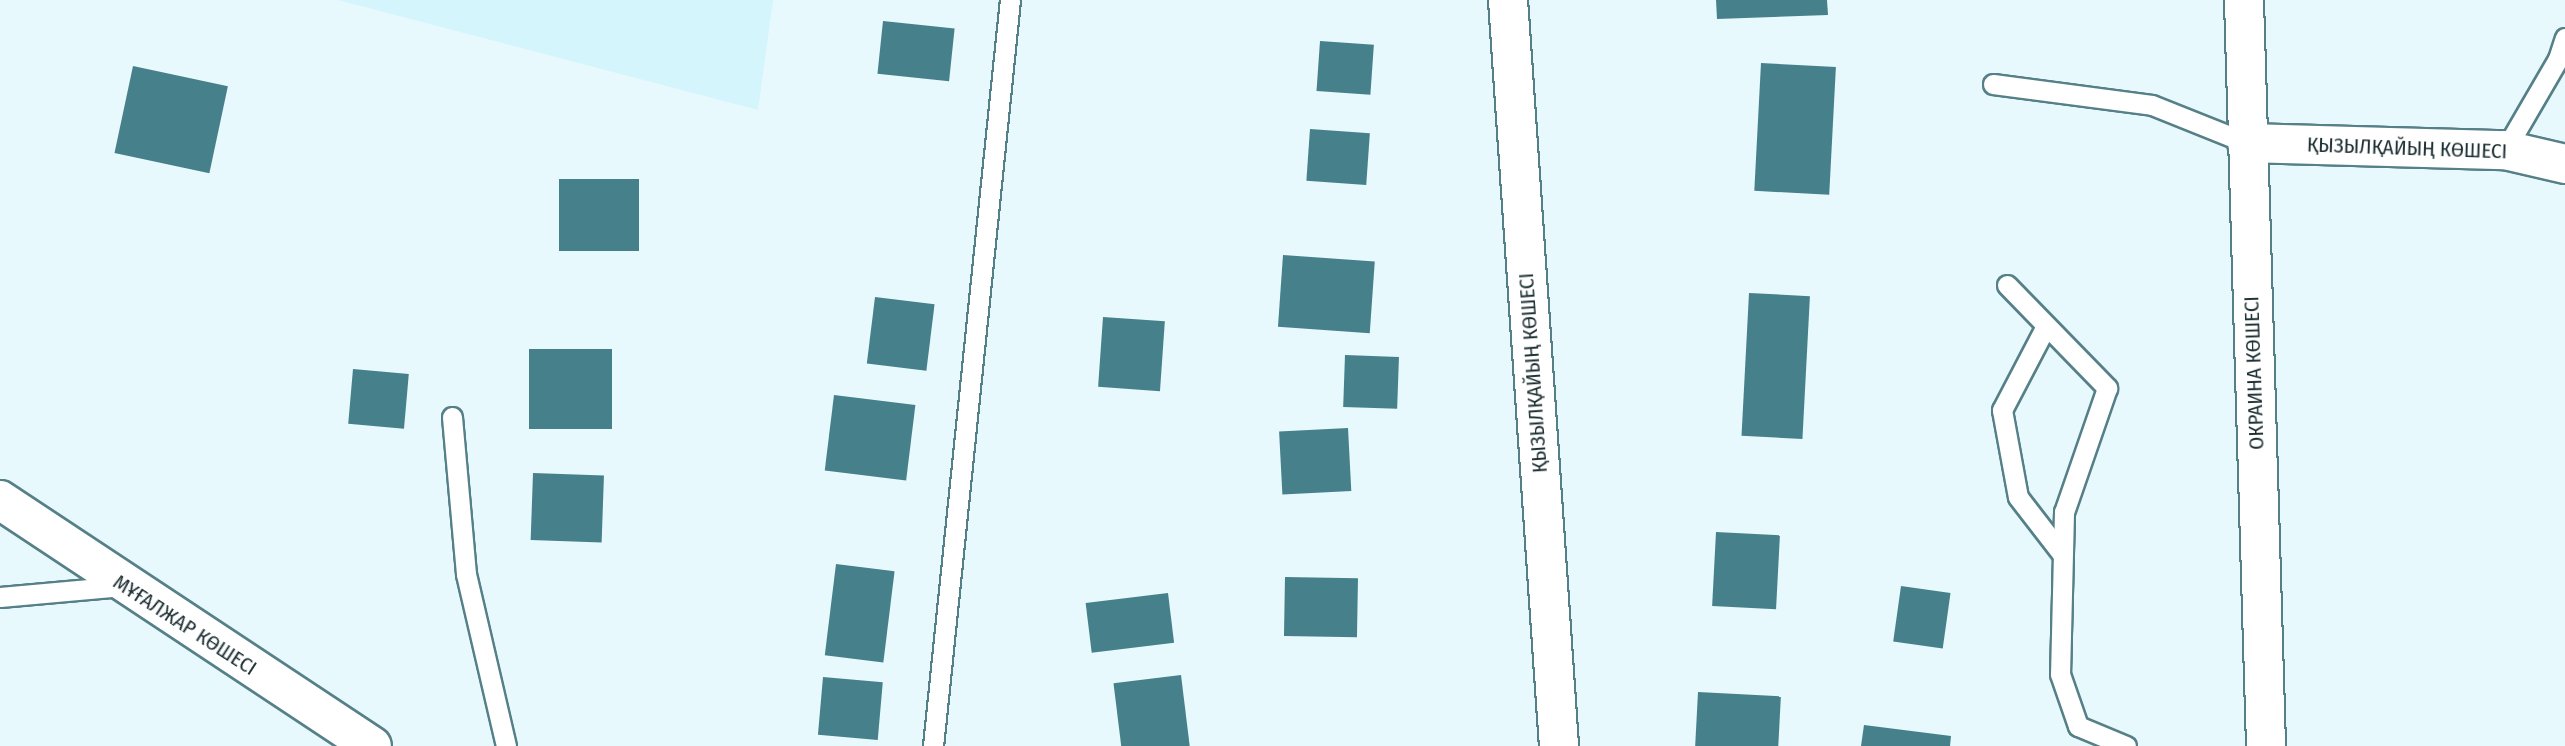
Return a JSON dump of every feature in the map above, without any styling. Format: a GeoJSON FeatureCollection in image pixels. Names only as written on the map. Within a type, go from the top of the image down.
{"type":"FeatureCollection","features":[{"type":"Feature","properties":{"kind":"street","name":"ҚЫЗЫЛҚАЙЫҢ КӨШЕСІ"},"geometry":{"type":"LineString","coordinates":[[1508,0],[1559,746]]}},
{"type":"Feature","properties":{"kind":"street","name":"ОКРАИНА КӨШЕСІ"},"geometry":{"type":"LineString","coordinates":[[2244,0],[2266,746]]}},
{"type":"Feature","properties":{"kind":"street","name":"ҚЫЗЫЛҚАЙЫҢ КӨШЕСІ"},"geometry":{"type":"LineString","coordinates":[[2247,144],[2505,150],[2565,164]]}},
{"type":"Feature","properties":{"kind":"street","name":"МҰҒАЛЖАР КӨШЕСІ"},"geometry":{"type":"LineString","coordinates":[[0,500],[124,586],[372,746]]}},
{"type":"Feature","properties":{"kind":"lane"},"geometry":{"type":"LineString","coordinates":[[933,746],[1010,0]]}},
{"type":"Feature","properties":{"kind":"lane"},"geometry":{"type":"LineString","coordinates":[[2505,150],[2558,59],[2565,38]]}},
{"type":"Feature","properties":{"kind":"lane"},"geometry":{"type":"LineString","coordinates":[[1993,84],[2152,105],[2247,144]]}},
{"type":"Feature","properties":{"kind":"lane"},"geometry":{"type":"LineString","coordinates":[[2007,285],[2107,388],[2064,512],[2060,674],[2078,726],[2126,746]]}},
{"type":"Feature","properties":{"kind":"lane"},"geometry":{"type":"LineString","coordinates":[[2046,326],[2002,410],[2018,497],[2062,554]]}},
{"type":"Feature","properties":{"kind":"lane"},"geometry":{"type":"LineString","coordinates":[[452,417],[467,574],[506,746]]}},
{"type":"Feature","properties":{"kind":"lane"},"geometry":{"type":"LineString","coordinates":[[0,597],[124,586]]}},
{"type":"Feature","properties":{"kind":"shaded area"},"geometry":{"type":"Polygon","coordinates":[[[338,0],[773,0],[758,110],[338,0]]]}},
{"type":"Feature","properties":{"kind":"building"},"geometry":{"type":"Polygon","coordinates":[[[1716,0],[1827,0],[1828,15],[1717,19],[1716,0]]]}},
{"type":"Feature","properties":{"kind":"building"},"geometry":{"type":"Polygon","coordinates":[[[883,21],[955,29],[949,81],[877,74],[883,21]]]}},
{"type":"Feature","properties":{"kind":"building"},"geometry":{"type":"Polygon","coordinates":[[[1320,41],[1374,45],[1370,95],[1317,91],[1320,41]]]}},
{"type":"Feature","properties":{"kind":"building"},"geometry":{"type":"Polygon","coordinates":[[[1761,63],[1836,67],[1829,195],[1754,191],[1761,63]]]}},
{"type":"Feature","properties":{"kind":"building"},"geometry":{"type":"Polygon","coordinates":[[[133,66],[228,86],[209,173],[114,153],[133,66]]]}},
{"type":"Feature","properties":{"kind":"building"},"geometry":{"type":"Polygon","coordinates":[[[1310,129],[1370,133],[1366,185],[1306,181],[1310,129]]]}},
{"type":"Feature","properties":{"kind":"building"},"geometry":{"type":"Polygon","coordinates":[[[559,179],[639,179],[639,251],[559,251],[559,179]]]}},
{"type":"Feature","properties":{"kind":"building"},"geometry":{"type":"Polygon","coordinates":[[[1283,255],[1375,261],[1370,333],[1278,327],[1283,255]]]}},
{"type":"Feature","properties":{"kind":"building"},"geometry":{"type":"Polygon","coordinates":[[[1749,293],[1810,296],[1802,439],[1742,436],[1749,293]]]}},
{"type":"Feature","properties":{"kind":"building"},"geometry":{"type":"Polygon","coordinates":[[[875,297],[935,304],[926,371],[867,364],[875,297]]]}},
{"type":"Feature","properties":{"kind":"building"},"geometry":{"type":"Polygon","coordinates":[[[1103,317],[1165,321],[1160,391],[1098,387],[1103,317]]]}},
{"type":"Feature","properties":{"kind":"building"},"geometry":{"type":"Polygon","coordinates":[[[529,349],[612,349],[612,429],[529,429],[529,349]]]}},
{"type":"Feature","properties":{"kind":"building"},"geometry":{"type":"Polygon","coordinates":[[[1345,355],[1399,357],[1397,409],[1343,407],[1345,355]]]}},
{"type":"Feature","properties":{"kind":"building"},"geometry":{"type":"Polygon","coordinates":[[[353,369],[409,374],[404,429],[348,424],[353,369]]]}},
{"type":"Feature","properties":{"kind":"building"},"geometry":{"type":"Polygon","coordinates":[[[834,395],[915,405],[906,480],[825,470],[834,395]]]}},
{"type":"Feature","properties":{"kind":"building"},"geometry":{"type":"Polygon","coordinates":[[[1348,428],[1351,491],[1282,495],[1279,432],[1348,428]]]}},
{"type":"Feature","properties":{"kind":"building"},"geometry":{"type":"Polygon","coordinates":[[[533,473],[604,475],[602,542],[531,540],[533,473]]]}},
{"type":"Feature","properties":{"kind":"building"},"geometry":{"type":"Polygon","coordinates":[[[1716,532],[1780,535],[1776,609],[1712,606],[1716,532]]]}},
{"type":"Feature","properties":{"kind":"building"},"geometry":{"type":"Polygon","coordinates":[[[836,564],[895,571],[883,663],[825,655],[836,564]]]}},
{"type":"Feature","properties":{"kind":"building"},"geometry":{"type":"Polygon","coordinates":[[[1285,577],[1358,578],[1357,637],[1284,636],[1285,577]]]}},
{"type":"Feature","properties":{"kind":"building"},"geometry":{"type":"Polygon","coordinates":[[[1901,586],[1951,593],[1943,648],[1893,641],[1901,586]]]}},
{"type":"Feature","properties":{"kind":"building"},"geometry":{"type":"Polygon","coordinates":[[[1168,593],[1174,643],[1092,653],[1086,603],[1168,593]]]}},
{"type":"Feature","properties":{"kind":"building"},"geometry":{"type":"Polygon","coordinates":[[[1181,675],[1190,746],[1121,746],[1114,683],[1181,675]]]}},
{"type":"Feature","properties":{"kind":"building"},"geometry":{"type":"Polygon","coordinates":[[[823,677],[883,682],[878,740],[818,735],[823,677]]]}},
{"type":"Feature","properties":{"kind":"building"},"geometry":{"type":"Polygon","coordinates":[[[1698,692],[1781,696],[1778,746],[1695,746],[1698,692]]]}},
{"type":"Feature","properties":{"kind":"building"},"geometry":{"type":"Polygon","coordinates":[[[1864,725],[1951,736],[1950,746],[1861,746],[1864,725]]]}}]}
